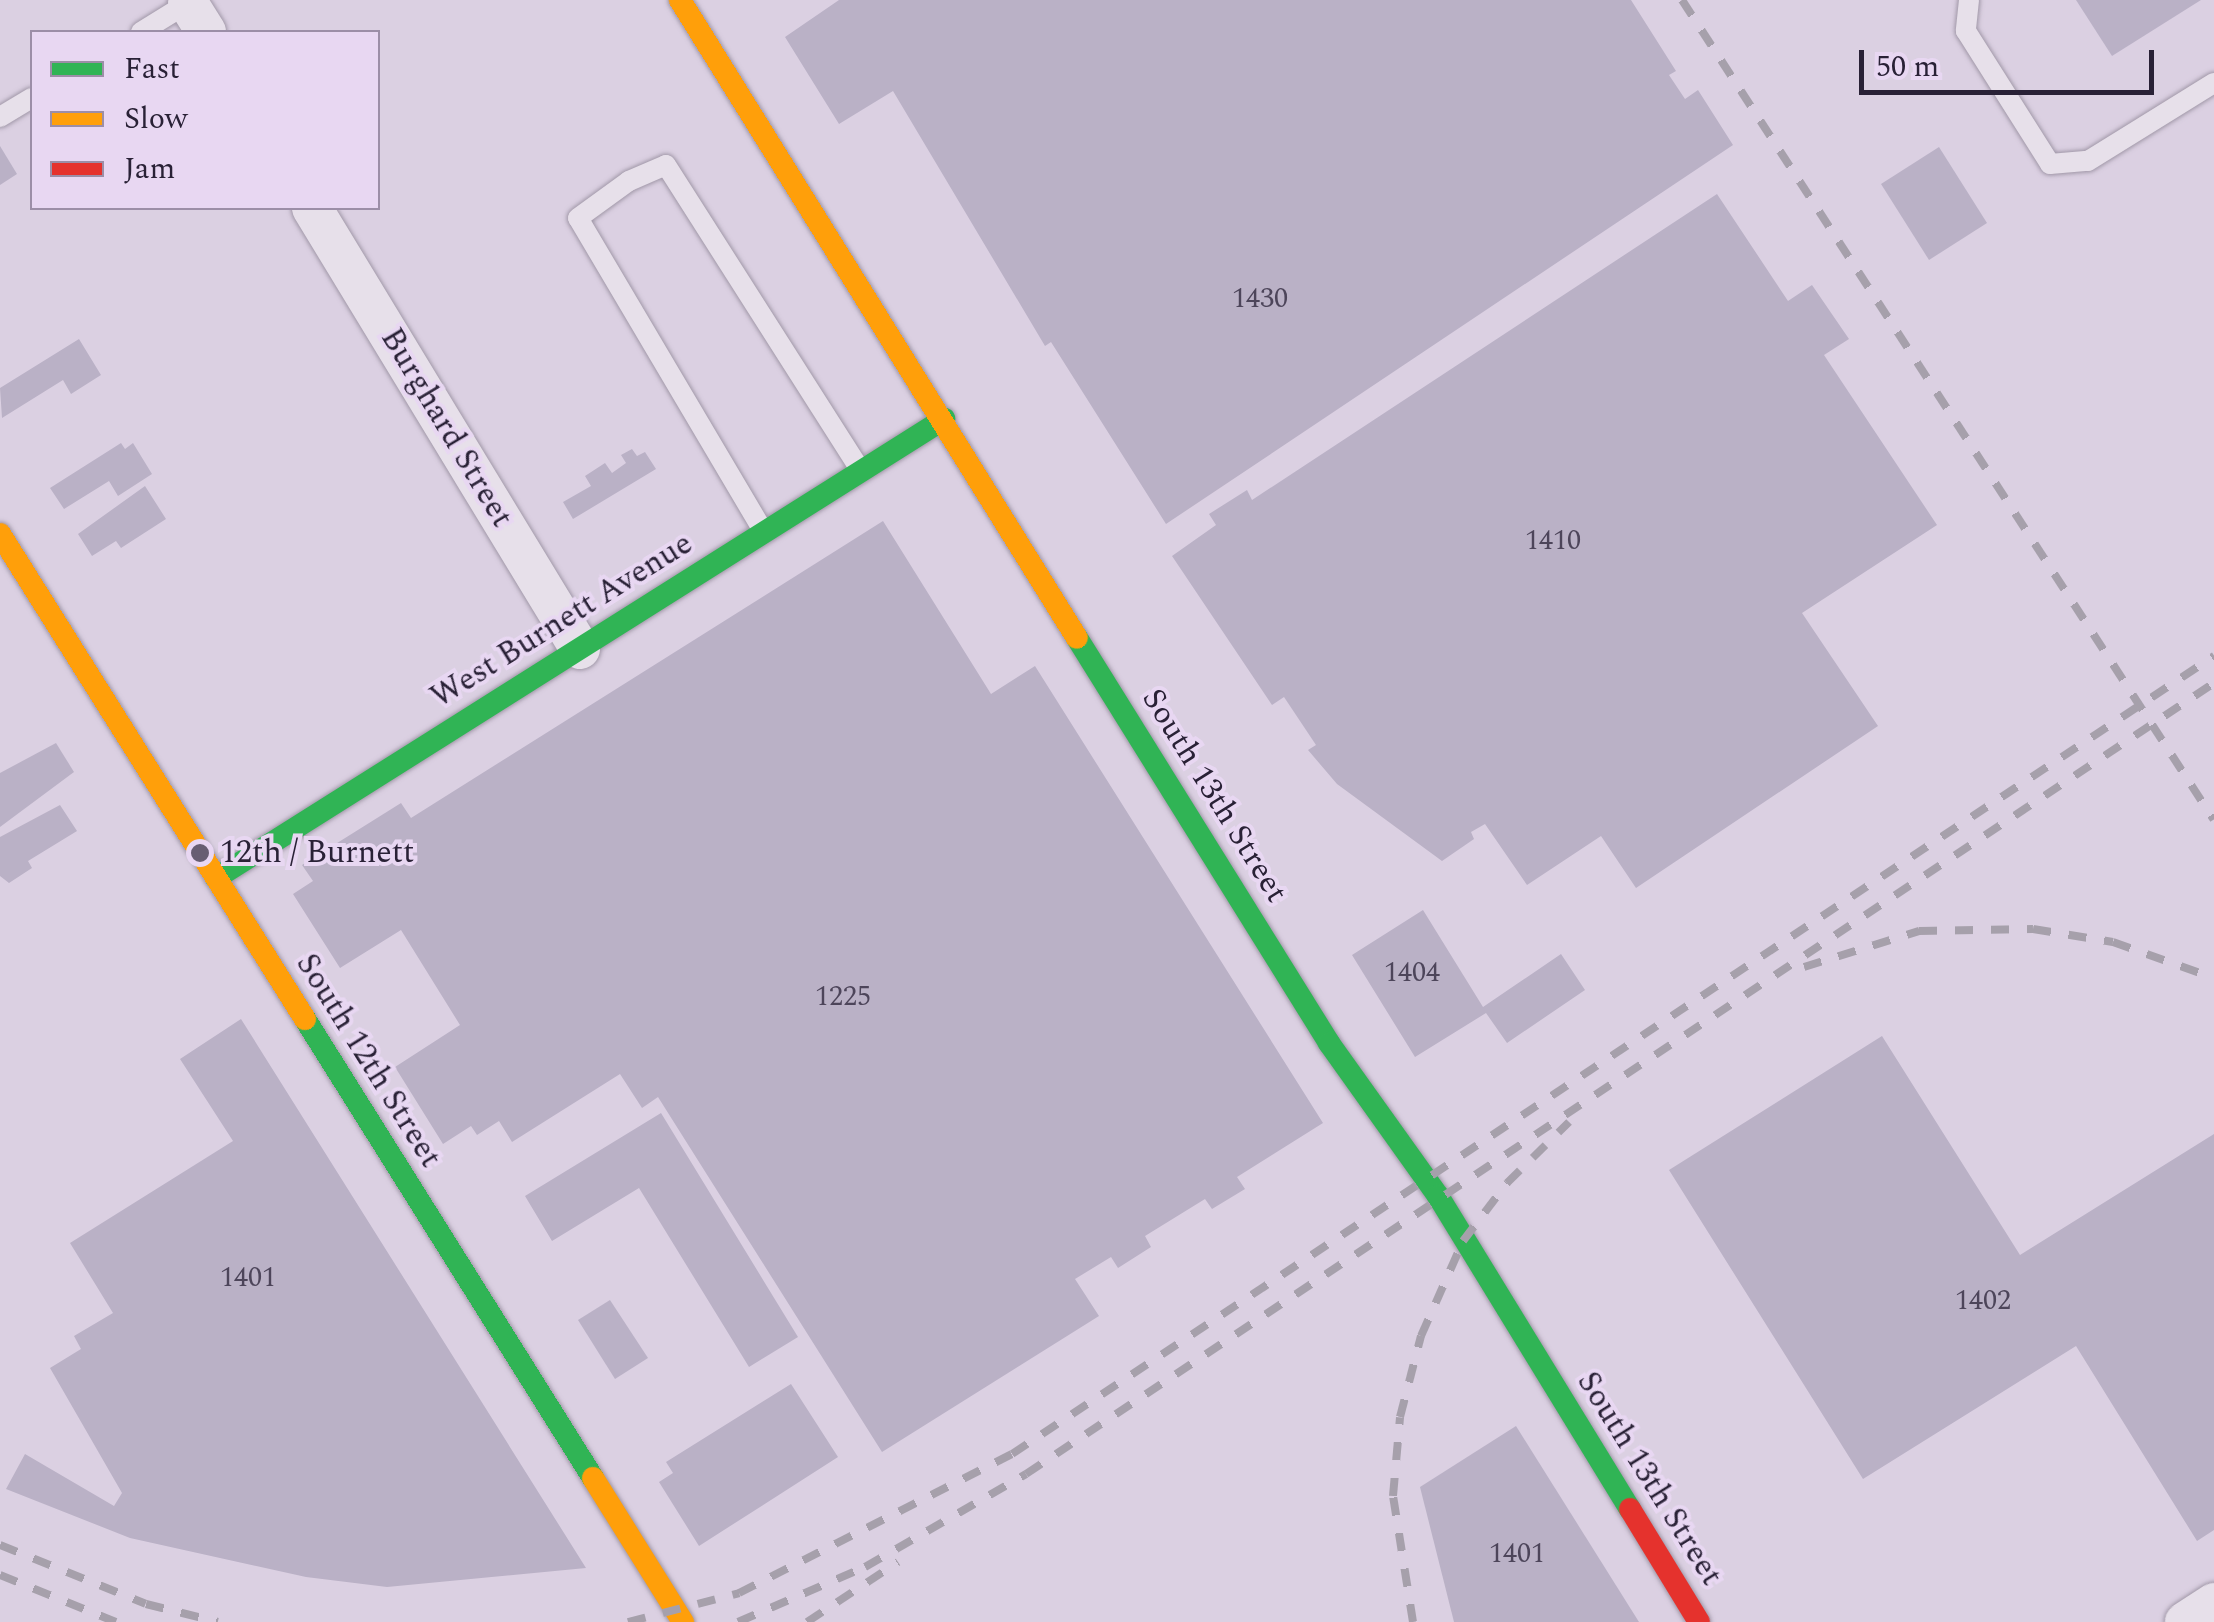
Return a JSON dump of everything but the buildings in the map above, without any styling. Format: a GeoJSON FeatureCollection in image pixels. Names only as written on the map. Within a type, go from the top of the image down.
{"type":"FeatureCollection","features":[{"type":"Feature","properties":{"kind":"street","name":"South 13th Street"},"geometry":{"type":"LineString","coordinates":[[680,0],[1329,1043],[1438,1196],[1699,1622]]}},
{"type":"Feature","properties":{"kind":"street","name":"Burghard Street"},"geometry":{"type":"LineString","coordinates":[[313,210],[580,649]]}},
{"type":"Feature","properties":{"kind":"street","name":"West Burnett Avenue"},"geometry":{"type":"LineString","coordinates":[[216,878],[944,419]]}},
{"type":"Feature","properties":{"kind":"street","name":"South 12th Street"},"geometry":{"type":"LineString","coordinates":[[0,534],[683,1622]]}},
{"type":"Feature","properties":{"kind":"street"},"geometry":{"type":"LineString","coordinates":[[2185,1622],[2214,1603]]}},
{"type":"Feature","properties":{"kind":"lane"},"geometry":{"type":"LineString","coordinates":[[1969,0],[1966,32],[2050,164],[2088,160],[2214,83]]}},
{"type":"Feature","properties":{"kind":"lane"},"geometry":{"type":"LineString","coordinates":[[146,30],[196,12]]}},
{"type":"Feature","properties":{"kind":"lane"},"geometry":{"type":"LineString","coordinates":[[0,118],[30,99]]}},
{"type":"Feature","properties":{"kind":"lane"},"geometry":{"type":"LineString","coordinates":[[764,533],[578,218],[628,181],[666,165],[861,472]]}},
{"type":"Feature","properties":{"kind":"railway"},"geometry":{"type":"LineString","coordinates":[[1682,0],[2214,820]]}},
{"type":"Feature","properties":{"kind":"railway"},"geometry":{"type":"LineString","coordinates":[[628,1622],[739,1593],[1012,1454],[2214,656]]}},
{"type":"Feature","properties":{"kind":"railway"},"geometry":{"type":"LineString","coordinates":[[738,1622],[865,1567],[1026,1474],[2214,683]]}},
{"type":"Feature","properties":{"kind":"railway"},"geometry":{"type":"LineString","coordinates":[[1804,967],[1919,931],[2033,929],[2113,942],[2214,978]]}},
{"type":"Feature","properties":{"kind":"railway"},"geometry":{"type":"LineString","coordinates":[[1413,1622],[1393,1496],[1400,1417],[1421,1336],[1463,1241],[1507,1183],[1569,1122]]}},
{"type":"Feature","properties":{"kind":"railway"},"geometry":{"type":"LineString","coordinates":[[0,1545],[146,1604],[218,1622]]}},
{"type":"Feature","properties":{"kind":"railway"},"geometry":{"type":"LineString","coordinates":[[807,1622],[898,1562]]}},
{"type":"Feature","properties":{"kind":"railway"},"geometry":{"type":"LineString","coordinates":[[0,1575],[116,1622]]}},
{"type":"Feature","properties":{"kind":"traffic: fast"},"geometry":{"type":"LineString","coordinates":[[216,878],[944,419]]}},
{"type":"Feature","properties":{"kind":"traffic: fast"},"geometry":{"type":"LineString","coordinates":[[1077,638],[1329,1043],[1438,1196],[1630,1509]]}},
{"type":"Feature","properties":{"kind":"traffic: fast"},"geometry":{"type":"LineString","coordinates":[[305,1019],[593,1478]]}},
{"type":"Feature","properties":{"kind":"traffic: slow"},"geometry":{"type":"LineString","coordinates":[[680,0],[1077,638]]}},
{"type":"Feature","properties":{"kind":"traffic: slow"},"geometry":{"type":"LineString","coordinates":[[0,534],[305,1019]]}},
{"type":"Feature","properties":{"kind":"traffic: slow"},"geometry":{"type":"LineString","coordinates":[[593,1478],[683,1622]]}},
{"type":"Feature","properties":{"kind":"traffic: jam"},"geometry":{"type":"LineString","coordinates":[[1630,1509],[1699,1622]]}},
{"type":"Feature","properties":{"kind":"place","name":"12th / Burnett"},"geometry":{"type":"Point","coordinates":[200,853]}}]}
